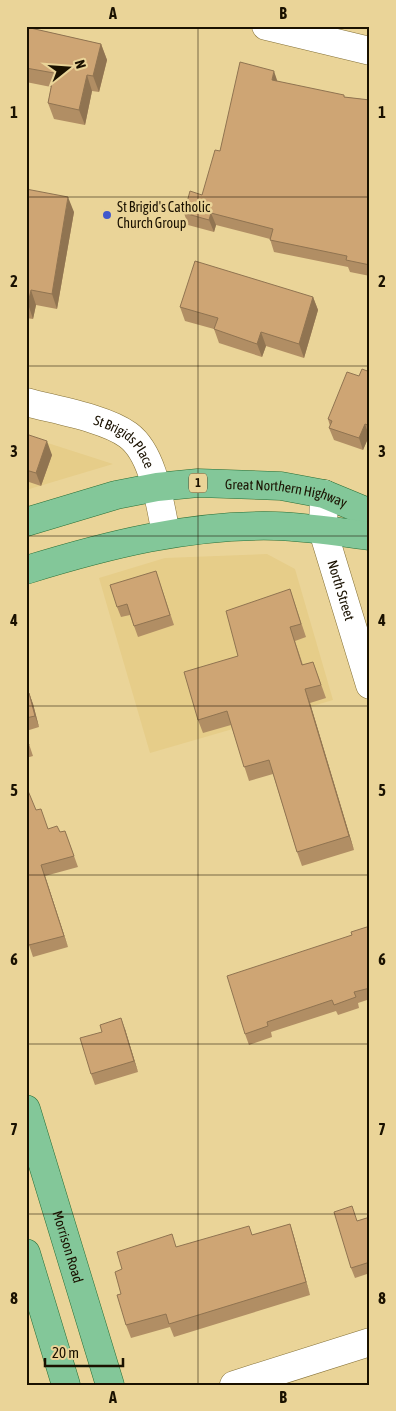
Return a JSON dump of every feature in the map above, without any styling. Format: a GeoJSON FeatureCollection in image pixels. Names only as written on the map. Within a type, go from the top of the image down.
{"type":"FeatureCollection","features":[{"type":"Feature","properties":{"kind":"main road","name":"Great Northern Highway"},"geometry":{"type":"LineString","coordinates":[[26,522],[116,495],[157,487],[198,483],[281,486],[324,494],[370,513]]}},
{"type":"Feature","properties":{"kind":"main road","name":"Great Northern Highway"},"geometry":{"type":"LineString","coordinates":[[26,570],[122,542],[166,534],[276,526],[370,536]]}},
{"type":"Feature","properties":{"kind":"main road","name":"Morrison Road"},"geometry":{"type":"LineString","coordinates":[[26,1109],[110,1385]]}},
{"type":"Feature","properties":{"kind":"main road"},"geometry":{"type":"LineString","coordinates":[[26,1253],[66,1385]]}},
{"type":"Feature","properties":{"kind":"street"},"geometry":{"type":"LineString","coordinates":[[266,26],[370,51]]}},
{"type":"Feature","properties":{"kind":"street","name":"St Brigids Place"},"geometry":{"type":"LineString","coordinates":[[26,402],[112,425],[130,436],[145,457],[157,487],[166,534]]}},
{"type":"Feature","properties":{"kind":"street","name":"North Street"},"geometry":{"type":"LineString","coordinates":[[324,494],[323,531],[370,685]]}},
{"type":"Feature","properties":{"kind":"street"},"geometry":{"type":"LineString","coordinates":[[234,1385],[370,1342]]}},
{"type":"Feature","properties":{"kind":"shaded area"},"geometry":{"type":"Polygon","coordinates":[[[26,436],[113,464],[26,490],[26,436]]]}},
{"type":"Feature","properties":{"kind":"shaded area"},"geometry":{"type":"Polygon","coordinates":[[[267,554],[295,569],[333,700],[150,753],[99,578],[165,558],[267,554]]]}},
{"type":"Feature","properties":{"kind":"building"},"geometry":{"type":"Polygon","coordinates":[[[26,27],[101,44],[93,76],[87,75],[79,110],[48,103],[54,73],[26,68],[26,27]]]}},
{"type":"Feature","properties":{"kind":"building"},"geometry":{"type":"Polygon","coordinates":[[[240,62],[274,71],[272,80],[344,95],[344,97],[370,100],[370,265],[346,260],[347,256],[270,240],[273,229],[211,213],[209,220],[184,213],[190,191],[202,195],[215,150],[220,151],[240,62]]]}},
{"type":"Feature","properties":{"kind":"building"},"geometry":{"type":"Polygon","coordinates":[[[26,189],[68,197],[52,294],[31,290],[28,304],[26,304],[26,189]]]}},
{"type":"Feature","properties":{"kind":"building"},"geometry":{"type":"Polygon","coordinates":[[[195,261],[313,297],[299,344],[261,332],[257,344],[214,329],[218,318],[180,307],[195,261]]]}},
{"type":"Feature","properties":{"kind":"building"},"geometry":{"type":"Polygon","coordinates":[[[362,369],[370,372],[370,426],[365,424],[359,438],[329,428],[332,421],[328,419],[347,372],[359,376],[362,369]]]}},
{"type":"Feature","properties":{"kind":"building"},"geometry":{"type":"Polygon","coordinates":[[[26,434],[47,441],[36,473],[26,470],[26,434]]]}},
{"type":"Feature","properties":{"kind":"building"},"geometry":{"type":"Polygon","coordinates":[[[156,571],[170,615],[134,626],[127,604],[117,607],[110,585],[156,571]]]}},
{"type":"Feature","properties":{"kind":"building"},"geometry":{"type":"Polygon","coordinates":[[[290,589],[301,624],[290,627],[302,665],[313,662],[321,685],[305,689],[349,836],[297,852],[269,760],[244,767],[227,711],[198,720],[184,672],[238,656],[226,611],[290,589]]]}},
{"type":"Feature","properties":{"kind":"building"},"geometry":{"type":"Polygon","coordinates":[[[29,693],[35,716],[26,718],[26,694],[29,693]]]}},
{"type":"Feature","properties":{"kind":"building"},"geometry":{"type":"Polygon","coordinates":[[[26,786],[36,810],[41,809],[48,829],[57,826],[60,832],[65,831],[74,856],[41,865],[64,936],[29,945],[26,936],[26,786]]]}},
{"type":"Feature","properties":{"kind":"building"},"geometry":{"type":"Polygon","coordinates":[[[370,926],[370,988],[354,992],[356,997],[334,1005],[332,1000],[267,1022],[268,1026],[245,1034],[227,976],[352,935],[351,932],[370,926]]]}},
{"type":"Feature","properties":{"kind":"building"},"geometry":{"type":"Polygon","coordinates":[[[121,1018],[134,1061],[91,1074],[80,1038],[102,1032],[100,1025],[121,1018]]]}},
{"type":"Feature","properties":{"kind":"building"},"geometry":{"type":"Polygon","coordinates":[[[352,1206],[357,1221],[370,1217],[370,1262],[351,1268],[334,1212],[352,1206]]]}},
{"type":"Feature","properties":{"kind":"building"},"geometry":{"type":"Polygon","coordinates":[[[290,1224],[306,1282],[169,1324],[166,1314],[126,1325],[117,1295],[121,1294],[115,1272],[122,1269],[117,1252],[172,1234],[176,1247],[249,1226],[252,1235],[290,1224]]]}},
{"type":"Feature","properties":{"kind":"place","name":"St Brigid's Catholic Church Group"},"geometry":{"type":"Point","coordinates":[107,215]}}]}
